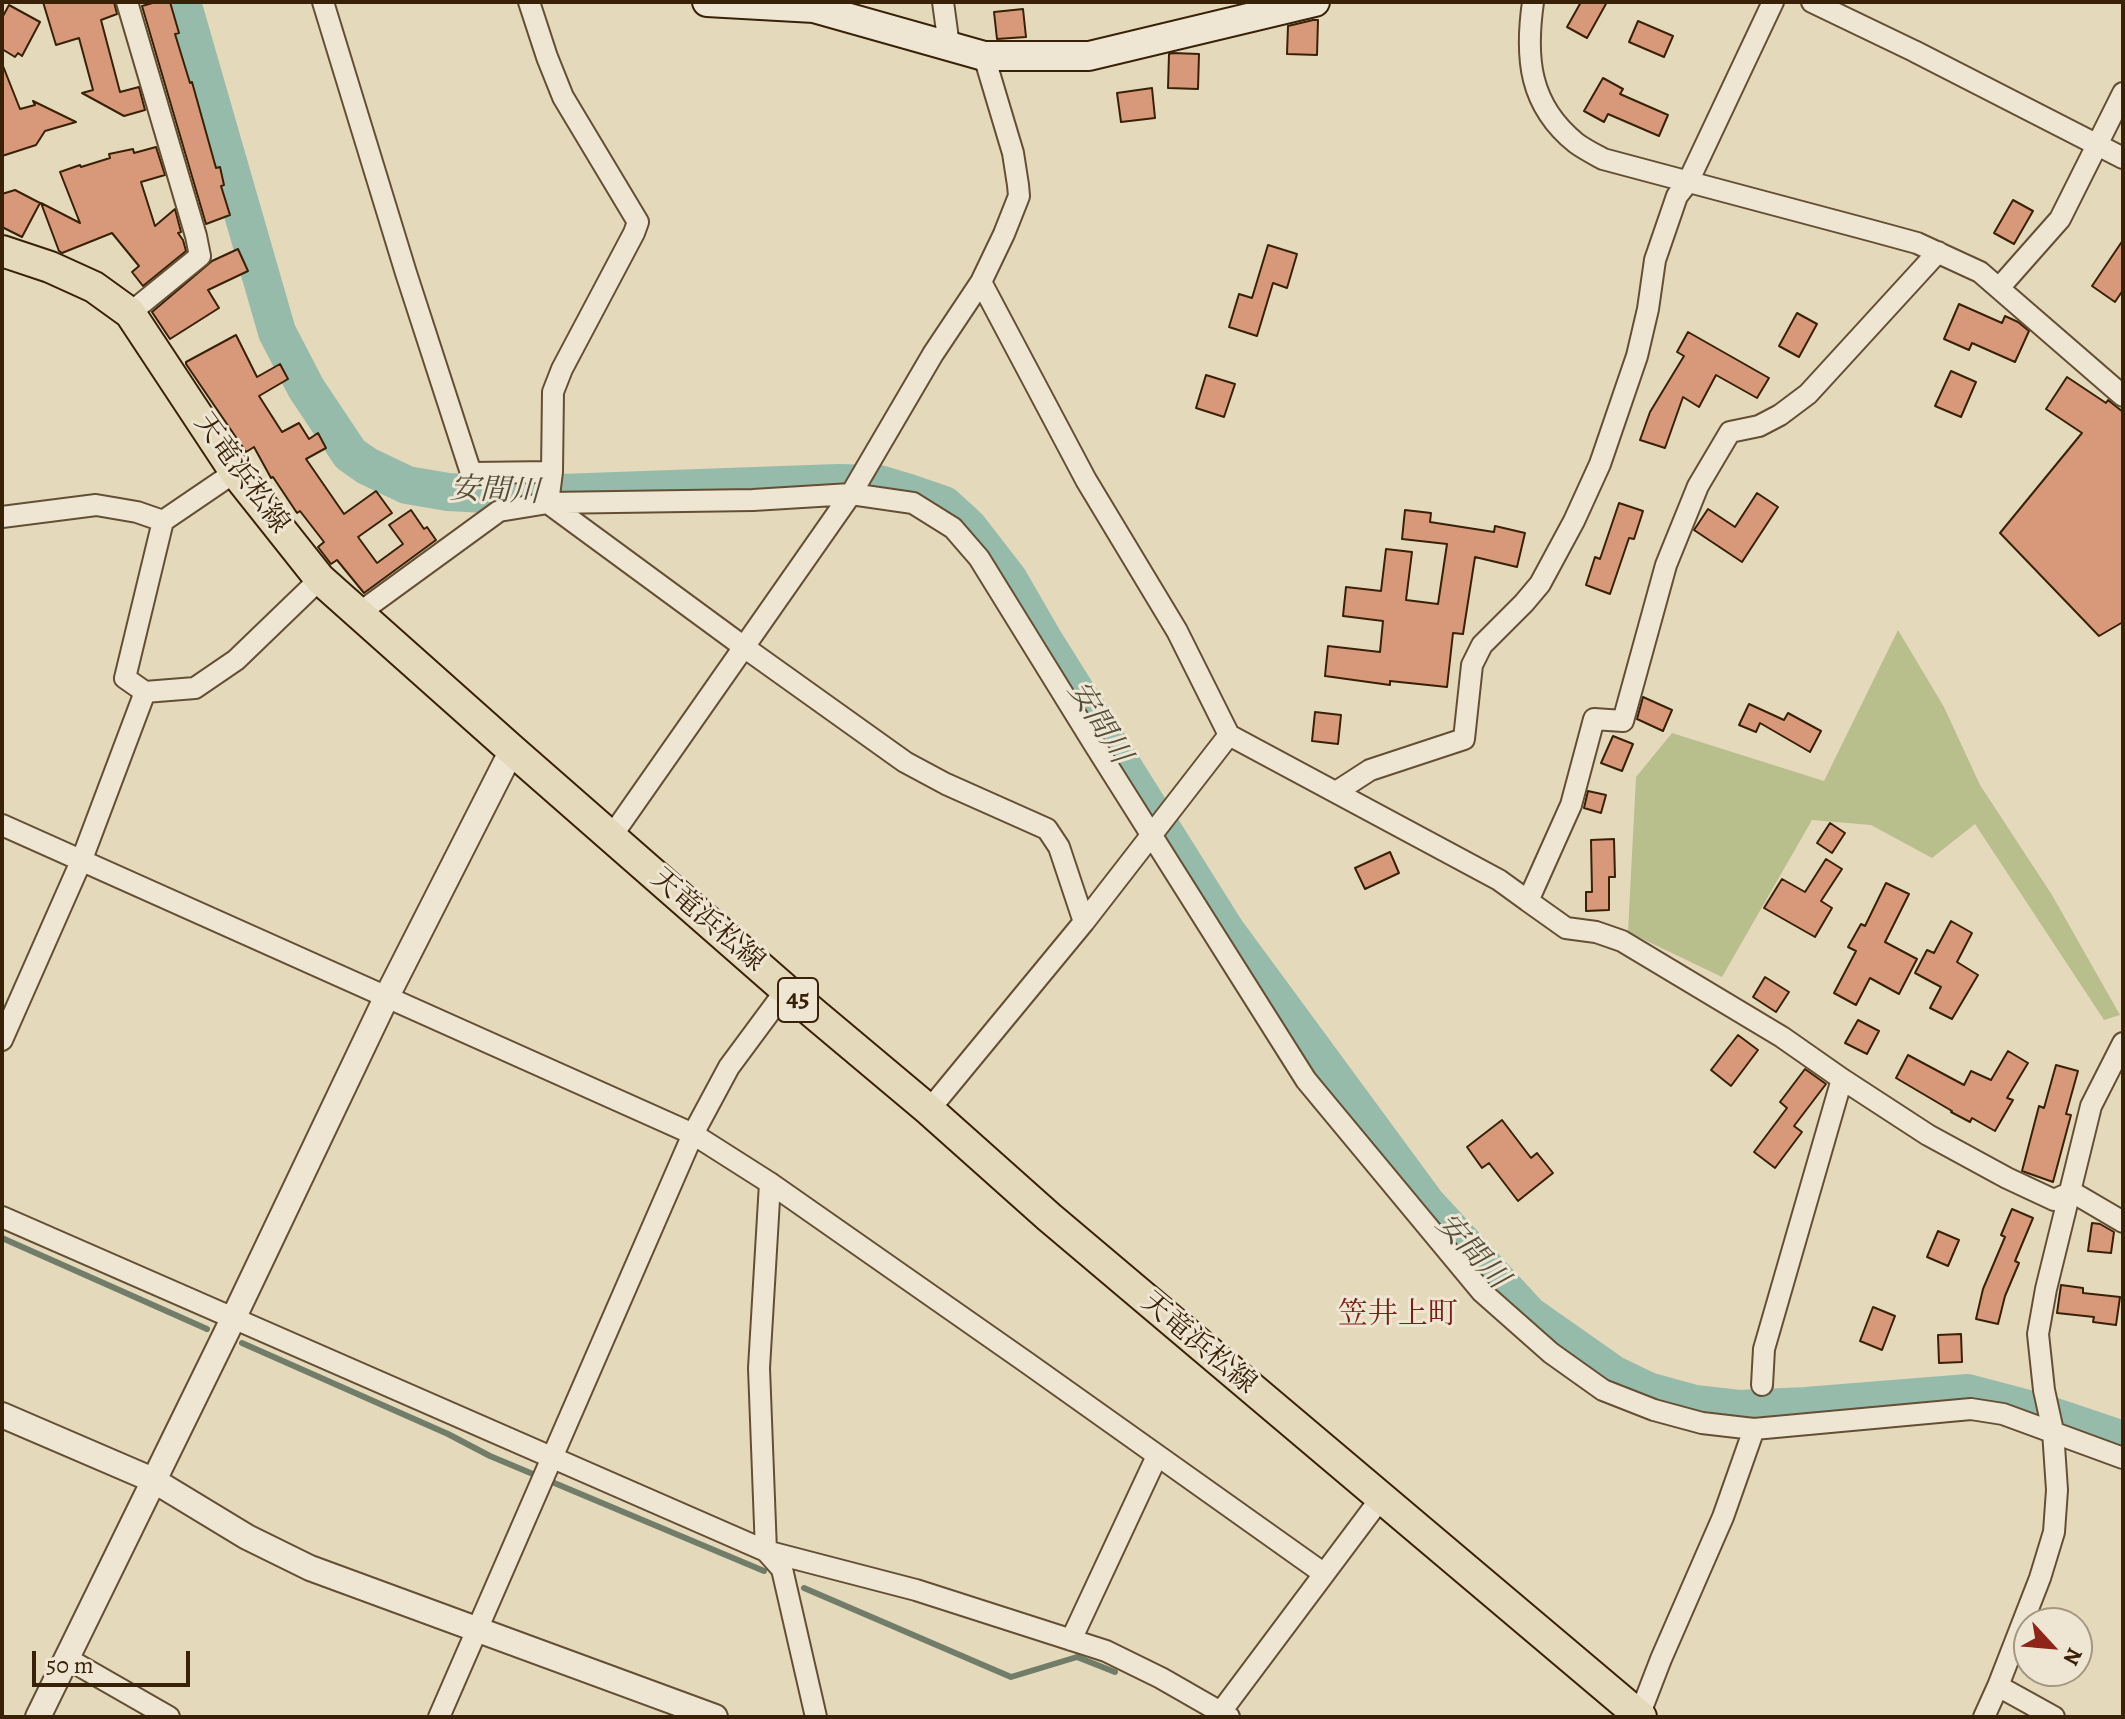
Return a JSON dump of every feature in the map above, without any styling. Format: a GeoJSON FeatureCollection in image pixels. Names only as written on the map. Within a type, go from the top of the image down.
{"type":"FeatureCollection","features":[{"type":"Feature","properties":{"kind":"main road"},"geometry":{"type":"LineString","coordinates":[[707,2],[814,8],[984,56],[1089,56],[1315,2]]}},
{"type":"Feature","properties":{"kind":"main road","name":"天竜浜松線"},"geometry":{"type":"LineString","coordinates":[[2,251],[50,267],[94,287],[130,313],[235,472],[320,579],[786,990],[1634,1714]]}},
{"type":"Feature","properties":{"kind":"street"},"geometry":{"type":"LineString","coordinates":[[127,2],[200,256],[130,313]]}},
{"type":"Feature","properties":{"kind":"street"},"geometry":{"type":"LineString","coordinates":[[323,2],[471,473],[549,490],[753,500],[855,487],[913,503],[953,528],[979,558],[1158,829],[1306,1080],[1482,1292],[1551,1353],[1603,1390],[1654,1410],[1702,1423],[1754,1429],[1971,1409],[2003,1414],[2123,1458]]}},
{"type":"Feature","properties":{"kind":"street"},"geometry":{"type":"LineString","coordinates":[[529,2],[563,97],[638,222],[553,392],[549,490]]}},
{"type":"Feature","properties":{"kind":"street"},"geometry":{"type":"LineString","coordinates":[[943,2],[949,46]]}},
{"type":"Feature","properties":{"kind":"street"},"geometry":{"type":"LineString","coordinates":[[1533,2],[1528,56],[1535,88],[1552,117],[1576,142],[1603,159],[1917,243],[1938,252],[1980,272],[2123,396]]}},
{"type":"Feature","properties":{"kind":"street"},"geometry":{"type":"LineString","coordinates":[[1336,792],[1370,770],[1464,739],[1472,665],[1482,645],[1540,584],[1600,464],[1637,356],[1655,260],[1677,196],[1688,182],[1773,2]]}},
{"type":"Feature","properties":{"kind":"street"},"geometry":{"type":"LineString","coordinates":[[1812,2],[2123,158]]}},
{"type":"Feature","properties":{"kind":"street"},"geometry":{"type":"LineString","coordinates":[[611,837],[855,487],[933,354],[981,282],[1019,196],[1013,153],[984,56]]}},
{"type":"Feature","properties":{"kind":"street"},"geometry":{"type":"LineString","coordinates":[[1999,288],[2060,219],[2123,93]]}},
{"type":"Feature","properties":{"kind":"street"},"geometry":{"type":"LineString","coordinates":[[1528,901],[1571,805],[1594,719],[1623,721],[1666,565],[1698,486],[1730,432],[1759,426],[1808,394],[1938,252]]}},
{"type":"Feature","properties":{"kind":"street"},"geometry":{"type":"LineString","coordinates":[[981,282],[1086,480],[1177,631],[1229,735],[1499,880],[1566,928],[1596,932],[1622,941],[1782,1037],[1928,1135],[2007,1178],[2054,1200],[2072,1192]]}},
{"type":"Feature","properties":{"kind":"street"},"geometry":{"type":"LineString","coordinates":[[235,472],[163,521],[125,678],[145,692],[195,688],[236,660],[320,579]]}},
{"type":"Feature","properties":{"kind":"street"},"geometry":{"type":"LineString","coordinates":[[359,613],[499,511],[549,490]]}},
{"type":"Feature","properties":{"kind":"street"},"geometry":{"type":"LineString","coordinates":[[549,490],[744,647],[905,762],[946,784],[1047,829],[1059,847],[1084,922]]}},
{"type":"Feature","properties":{"kind":"street"},"geometry":{"type":"LineString","coordinates":[[2,517],[96,505],[137,512],[163,521]]}},
{"type":"Feature","properties":{"kind":"street"},"geometry":{"type":"LineString","coordinates":[[2,1040],[82,859],[145,692]]}},
{"type":"Feature","properties":{"kind":"street"},"geometry":{"type":"LineString","coordinates":[[929,1110],[1084,922],[1229,735]]}},
{"type":"Feature","properties":{"kind":"street"},"geometry":{"type":"LineString","coordinates":[[38,1717],[387,996],[512,750]]}},
{"type":"Feature","properties":{"kind":"street"},"geometry":{"type":"LineString","coordinates":[[2,825],[693,1134],[770,1183],[1323,1573]]}},
{"type":"Feature","properties":{"kind":"street"},"geometry":{"type":"LineString","coordinates":[[439,1717],[693,1134],[729,1067],[786,990]]}},
{"type":"Feature","properties":{"kind":"street"},"geometry":{"type":"LineString","coordinates":[[1984,1717],[2040,1578],[2054,1532],[2057,1490],[2038,1334],[2091,1106],[2123,1043]]}},
{"type":"Feature","properties":{"kind":"street"},"geometry":{"type":"LineString","coordinates":[[1762,1385],[1764,1349],[1842,1079]]}},
{"type":"Feature","properties":{"kind":"street"},"geometry":{"type":"LineString","coordinates":[[770,1183],[759,1368],[766,1551],[782,1569],[816,1717]]}},
{"type":"Feature","properties":{"kind":"street"},"geometry":{"type":"LineString","coordinates":[[2072,1192],[2123,1222]]}},
{"type":"Feature","properties":{"kind":"street"},"geometry":{"type":"LineString","coordinates":[[2,1217],[550,1463],[766,1551],[916,1590],[1106,1651],[1161,1678],[1222,1715],[1323,1573],[1381,1498]]}},
{"type":"Feature","properties":{"kind":"street"},"geometry":{"type":"LineString","coordinates":[[2,1415],[153,1480],[247,1537],[310,1568],[715,1717]]}},
{"type":"Feature","properties":{"kind":"street"},"geometry":{"type":"LineString","coordinates":[[1634,1714],[1723,1517],[1754,1429]]}},
{"type":"Feature","properties":{"kind":"street"},"geometry":{"type":"LineString","coordinates":[[1071,1640],[1157,1456]]}},
{"type":"Feature","properties":{"kind":"street"},"geometry":{"type":"LineString","coordinates":[[66,1658],[169,1717]]}},
{"type":"Feature","properties":{"kind":"street"},"geometry":{"type":"LineString","coordinates":[[1998,1686],[2054,1717]]}},
{"type":"Feature","properties":{"kind":"green space"},"geometry":{"type":"Polygon","coordinates":[[[1898,630],[1944,707],[1980,785],[2052,895],[2120,1015],[2104,1020],[1975,824],[1932,858],[1871,825],[1812,820],[1722,977],[1628,932],[1636,777],[1672,733],[1824,781],[1898,630]]]}},
{"type":"Feature","properties":{"kind":"building"},"geometry":{"type":"Polygon","coordinates":[[[43,2],[114,2],[117,14],[101,20],[120,92],[139,87],[145,110],[124,116],[82,93],[93,90],[79,38],[56,45],[43,2]]]}},
{"type":"Feature","properties":{"kind":"building"},"geometry":{"type":"Polygon","coordinates":[[[170,2],[179,33],[175,34],[216,168],[220,167],[224,185],[221,186],[230,215],[206,224],[142,6],[170,2]]]}},
{"type":"Feature","properties":{"kind":"building"},"geometry":{"type":"Polygon","coordinates":[[[1581,2],[1607,2],[1587,38],[1567,27],[1581,2]]]}},
{"type":"Feature","properties":{"kind":"building"},"geometry":{"type":"Polygon","coordinates":[[[9,5],[40,22],[22,56],[18,53],[15,57],[2,49],[2,18],[9,5]]]}},
{"type":"Feature","properties":{"kind":"building"},"geometry":{"type":"Polygon","coordinates":[[[1023,9],[1026,37],[997,39],[994,12],[1023,9]]]}},
{"type":"Feature","properties":{"kind":"building"},"geometry":{"type":"Polygon","coordinates":[[[1318,20],[1317,55],[1287,54],[1288,26],[1318,20]]]}},
{"type":"Feature","properties":{"kind":"building"},"geometry":{"type":"Polygon","coordinates":[[[1638,21],[1673,36],[1664,57],[1629,42],[1638,21]]]}},
{"type":"Feature","properties":{"kind":"building"},"geometry":{"type":"Polygon","coordinates":[[[1169,54],[1199,54],[1198,89],[1168,88],[1169,54]]]}},
{"type":"Feature","properties":{"kind":"building"},"geometry":{"type":"Polygon","coordinates":[[[3,66],[20,109],[35,105],[33,101],[76,122],[45,131],[36,145],[2,156],[3,66]]]}},
{"type":"Feature","properties":{"kind":"building"},"geometry":{"type":"Polygon","coordinates":[[[1603,78],[1623,89],[1620,94],[1668,115],[1659,136],[1608,114],[1604,122],[1584,111],[1603,78]]]}},
{"type":"Feature","properties":{"kind":"building"},"geometry":{"type":"Polygon","coordinates":[[[1152,88],[1155,118],[1121,122],[1117,93],[1152,88]]]}},
{"type":"Feature","properties":{"kind":"building"},"geometry":{"type":"Polygon","coordinates":[[[156,147],[165,175],[141,182],[155,226],[175,209],[181,232],[178,233],[186,251],[143,286],[132,272],[139,266],[112,233],[62,253],[59,251],[41,203],[80,223],[60,172],[110,158],[109,154],[133,149],[134,153],[156,147]]]}},
{"type":"Feature","properties":{"kind":"building"},"geometry":{"type":"Polygon","coordinates":[[[15,190],[40,203],[22,237],[2,227],[2,194],[15,190]]]}},
{"type":"Feature","properties":{"kind":"building"},"geometry":{"type":"Polygon","coordinates":[[[2013,200],[2033,211],[2014,244],[1994,233],[2013,200]]]}},
{"type":"Feature","properties":{"kind":"building"},"geometry":{"type":"Polygon","coordinates":[[[2123,240],[2123,290],[2115,302],[2092,286],[2123,240]]]}},
{"type":"Feature","properties":{"kind":"building"},"geometry":{"type":"Polygon","coordinates":[[[1268,245],[1297,254],[1287,288],[1273,283],[1257,336],[1229,327],[1239,294],[1252,298],[1268,245]]]}},
{"type":"Feature","properties":{"kind":"building"},"geometry":{"type":"Polygon","coordinates":[[[238,249],[248,271],[208,290],[219,308],[170,339],[152,312],[212,261],[238,249]]]}},
{"type":"Feature","properties":{"kind":"building"},"geometry":{"type":"Polygon","coordinates":[[[1959,304],[2002,323],[2005,316],[2029,331],[2015,362],[1972,343],[1969,350],[1944,339],[1959,304]]]}},
{"type":"Feature","properties":{"kind":"building"},"geometry":{"type":"Polygon","coordinates":[[[1797,313],[1817,324],[1799,357],[1779,346],[1797,313]]]}},
{"type":"Feature","properties":{"kind":"building"},"geometry":{"type":"Polygon","coordinates":[[[1688,332],[1769,378],[1757,398],[1716,375],[1699,407],[1683,397],[1665,448],[1640,440],[1650,412],[1684,356],[1677,352],[1688,332]]]}},
{"type":"Feature","properties":{"kind":"building"},"geometry":{"type":"Polygon","coordinates":[[[236,335],[257,377],[280,364],[288,379],[259,396],[282,432],[299,423],[309,439],[318,433],[326,448],[306,459],[344,514],[376,491],[392,513],[358,537],[377,563],[403,544],[389,525],[411,510],[436,540],[364,593],[337,560],[331,564],[318,547],[324,542],[271,478],[254,447],[246,452],[186,364],[236,335]]]}},
{"type":"Feature","properties":{"kind":"building"},"geometry":{"type":"Polygon","coordinates":[[[1951,371],[1976,382],[1961,417],[1935,406],[1951,371]]]}},
{"type":"Feature","properties":{"kind":"building"},"geometry":{"type":"Polygon","coordinates":[[[1206,375],[1235,384],[1224,417],[1196,408],[1206,375]]]}},
{"type":"Feature","properties":{"kind":"building"},"geometry":{"type":"Polygon","coordinates":[[[2067,377],[2123,412],[2123,622],[2099,636],[2000,533],[2082,433],[2046,409],[2067,377]]]}},
{"type":"Feature","properties":{"kind":"building"},"geometry":{"type":"Polygon","coordinates":[[[1757,493],[1778,507],[1742,562],[1694,530],[1708,509],[1735,527],[1757,493]]]}},
{"type":"Feature","properties":{"kind":"building"},"geometry":{"type":"Polygon","coordinates":[[[1619,503],[1643,511],[1634,539],[1629,538],[1610,594],[1586,585],[1595,557],[1600,559],[1619,503]]]}},
{"type":"Feature","properties":{"kind":"building"},"geometry":{"type":"Polygon","coordinates":[[[1405,510],[1431,513],[1430,522],[1494,532],[1495,526],[1525,533],[1517,567],[1475,557],[1463,634],[1453,633],[1447,687],[1390,681],[1390,685],[1325,676],[1328,646],[1380,652],[1383,621],[1343,616],[1346,587],[1381,591],[1386,549],[1412,552],[1406,600],[1438,604],[1447,544],[1402,539],[1405,510]]]}},
{"type":"Feature","properties":{"kind":"building"},"geometry":{"type":"Polygon","coordinates":[[[1643,697],[1672,710],[1663,731],[1637,719],[1643,697]]]}},
{"type":"Feature","properties":{"kind":"building"},"geometry":{"type":"Polygon","coordinates":[[[1749,704],[1784,720],[1788,713],[1821,731],[1810,752],[1760,723],[1756,732],[1739,725],[1749,704]]]}},
{"type":"Feature","properties":{"kind":"building"},"geometry":{"type":"Polygon","coordinates":[[[1315,712],[1341,715],[1338,744],[1312,741],[1315,712]]]}},
{"type":"Feature","properties":{"kind":"building"},"geometry":{"type":"Polygon","coordinates":[[[1613,736],[1633,744],[1622,771],[1601,763],[1613,736]]]}},
{"type":"Feature","properties":{"kind":"building"},"geometry":{"type":"Polygon","coordinates":[[[1588,791],[1606,795],[1601,813],[1584,808],[1588,791]]]}},
{"type":"Feature","properties":{"kind":"building"},"geometry":{"type":"Polygon","coordinates":[[[1830,823],[1845,833],[1832,853],[1817,843],[1830,823]]]}},
{"type":"Feature","properties":{"kind":"building"},"geometry":{"type":"Polygon","coordinates":[[[1614,839],[1615,877],[1609,877],[1609,910],[1586,911],[1586,892],[1592,892],[1591,840],[1614,839]]]}},
{"type":"Feature","properties":{"kind":"building"},"geometry":{"type":"Polygon","coordinates":[[[1390,852],[1399,873],[1365,889],[1355,868],[1390,852]]]}},
{"type":"Feature","properties":{"kind":"building"},"geometry":{"type":"Polygon","coordinates":[[[1826,859],[1842,869],[1821,901],[1832,908],[1815,937],[1764,908],[1782,879],[1805,892],[1826,859]]]}},
{"type":"Feature","properties":{"kind":"building"},"geometry":{"type":"Polygon","coordinates":[[[1886,883],[1909,894],[1885,942],[1917,959],[1899,994],[1870,978],[1856,1005],[1834,993],[1856,951],[1848,947],[1861,924],[1865,926],[1886,883]]]}},
{"type":"Feature","properties":{"kind":"building"},"geometry":{"type":"Polygon","coordinates":[[[1951,921],[1972,933],[1957,962],[1978,975],[1952,1019],[1930,1008],[1941,987],[1915,973],[1927,950],[1934,953],[1951,921]]]}},
{"type":"Feature","properties":{"kind":"building"},"geometry":{"type":"Polygon","coordinates":[[[1765,977],[1789,992],[1776,1012],[1753,997],[1765,977]]]}},
{"type":"Feature","properties":{"kind":"building"},"geometry":{"type":"Polygon","coordinates":[[[1858,1020],[1879,1031],[1867,1054],[1845,1043],[1858,1020]]]}},
{"type":"Feature","properties":{"kind":"building"},"geometry":{"type":"Polygon","coordinates":[[[1738,1035],[1758,1050],[1731,1086],[1711,1070],[1738,1035]]]}},
{"type":"Feature","properties":{"kind":"building"},"geometry":{"type":"Polygon","coordinates":[[[2008,1051],[2028,1063],[2007,1098],[2013,1100],[1995,1131],[1972,1118],[1970,1122],[1951,1112],[1896,1078],[1908,1055],[1964,1085],[1971,1071],[1991,1080],[2008,1051]]]}},
{"type":"Feature","properties":{"kind":"building"},"geometry":{"type":"Polygon","coordinates":[[[2056,1065],[2078,1071],[2066,1114],[2071,1115],[2053,1182],[2022,1171],[2039,1106],[2044,1108],[2056,1065]]]}},
{"type":"Feature","properties":{"kind":"building"},"geometry":{"type":"Polygon","coordinates":[[[1805,1069],[1826,1084],[1794,1126],[1802,1132],[1775,1168],[1754,1152],[1787,1108],[1780,1102],[1805,1069]]]}},
{"type":"Feature","properties":{"kind":"building"},"geometry":{"type":"Polygon","coordinates":[[[1502,1120],[1531,1158],[1537,1153],[1553,1173],[1518,1201],[1489,1163],[1482,1168],[1467,1147],[1502,1120]]]}},
{"type":"Feature","properties":{"kind":"building"},"geometry":{"type":"Polygon","coordinates":[[[2012,1209],[2033,1218],[2015,1261],[2019,1263],[2005,1296],[1998,1324],[1976,1319],[1983,1289],[2005,1237],[2001,1235],[2012,1209]]]}},
{"type":"Feature","properties":{"kind":"building"},"geometry":{"type":"Polygon","coordinates":[[[2092,1223],[2114,1232],[2111,1253],[2088,1251],[2092,1223]]]}},
{"type":"Feature","properties":{"kind":"building"},"geometry":{"type":"Polygon","coordinates":[[[1938,1231],[1959,1240],[1948,1266],[1927,1257],[1938,1231]]]}},
{"type":"Feature","properties":{"kind":"building"},"geometry":{"type":"Polygon","coordinates":[[[2061,1285],[2083,1288],[2083,1293],[2120,1297],[2116,1325],[2093,1322],[2094,1317],[2057,1313],[2061,1285]]]}},
{"type":"Feature","properties":{"kind":"building"},"geometry":{"type":"Polygon","coordinates":[[[1873,1307],[1895,1316],[1882,1350],[1860,1341],[1873,1307]]]}},
{"type":"Feature","properties":{"kind":"building"},"geometry":{"type":"Polygon","coordinates":[[[1961,1334],[1962,1362],[1939,1363],[1938,1335],[1961,1334]]]}},
{"type":"Feature","properties":{"kind":"waterway","name":"安間川"},"geometry":{"type":"LineString","coordinates":[[182,2],[277,332],[306,388],[350,454],[367,466],[407,485],[448,492],[505,495],[879,484],[944,505],[968,527],[1009,580],[1226,931],[1426,1203],[1529,1315],[1613,1374],[1648,1391],[1695,1404],[1739,1409],[1968,1393],[2040,1412],[2123,1440]]}},
{"type":"Feature","properties":{"kind":"waterway"},"geometry":{"type":"LineString","coordinates":[[2,1238],[207,1329]]}},
{"type":"Feature","properties":{"kind":"waterway"},"geometry":{"type":"LineString","coordinates":[[242,1343],[448,1434],[490,1456],[764,1571]]}},
{"type":"Feature","properties":{"kind":"waterway"},"geometry":{"type":"LineString","coordinates":[[804,1588],[1011,1677],[1077,1657],[1115,1672]]}},
{"type":"Feature","properties":{"kind":"district","name":"笠井上町"},"geometry":{"type":"Point","coordinates":[1398,1316]}}]}
